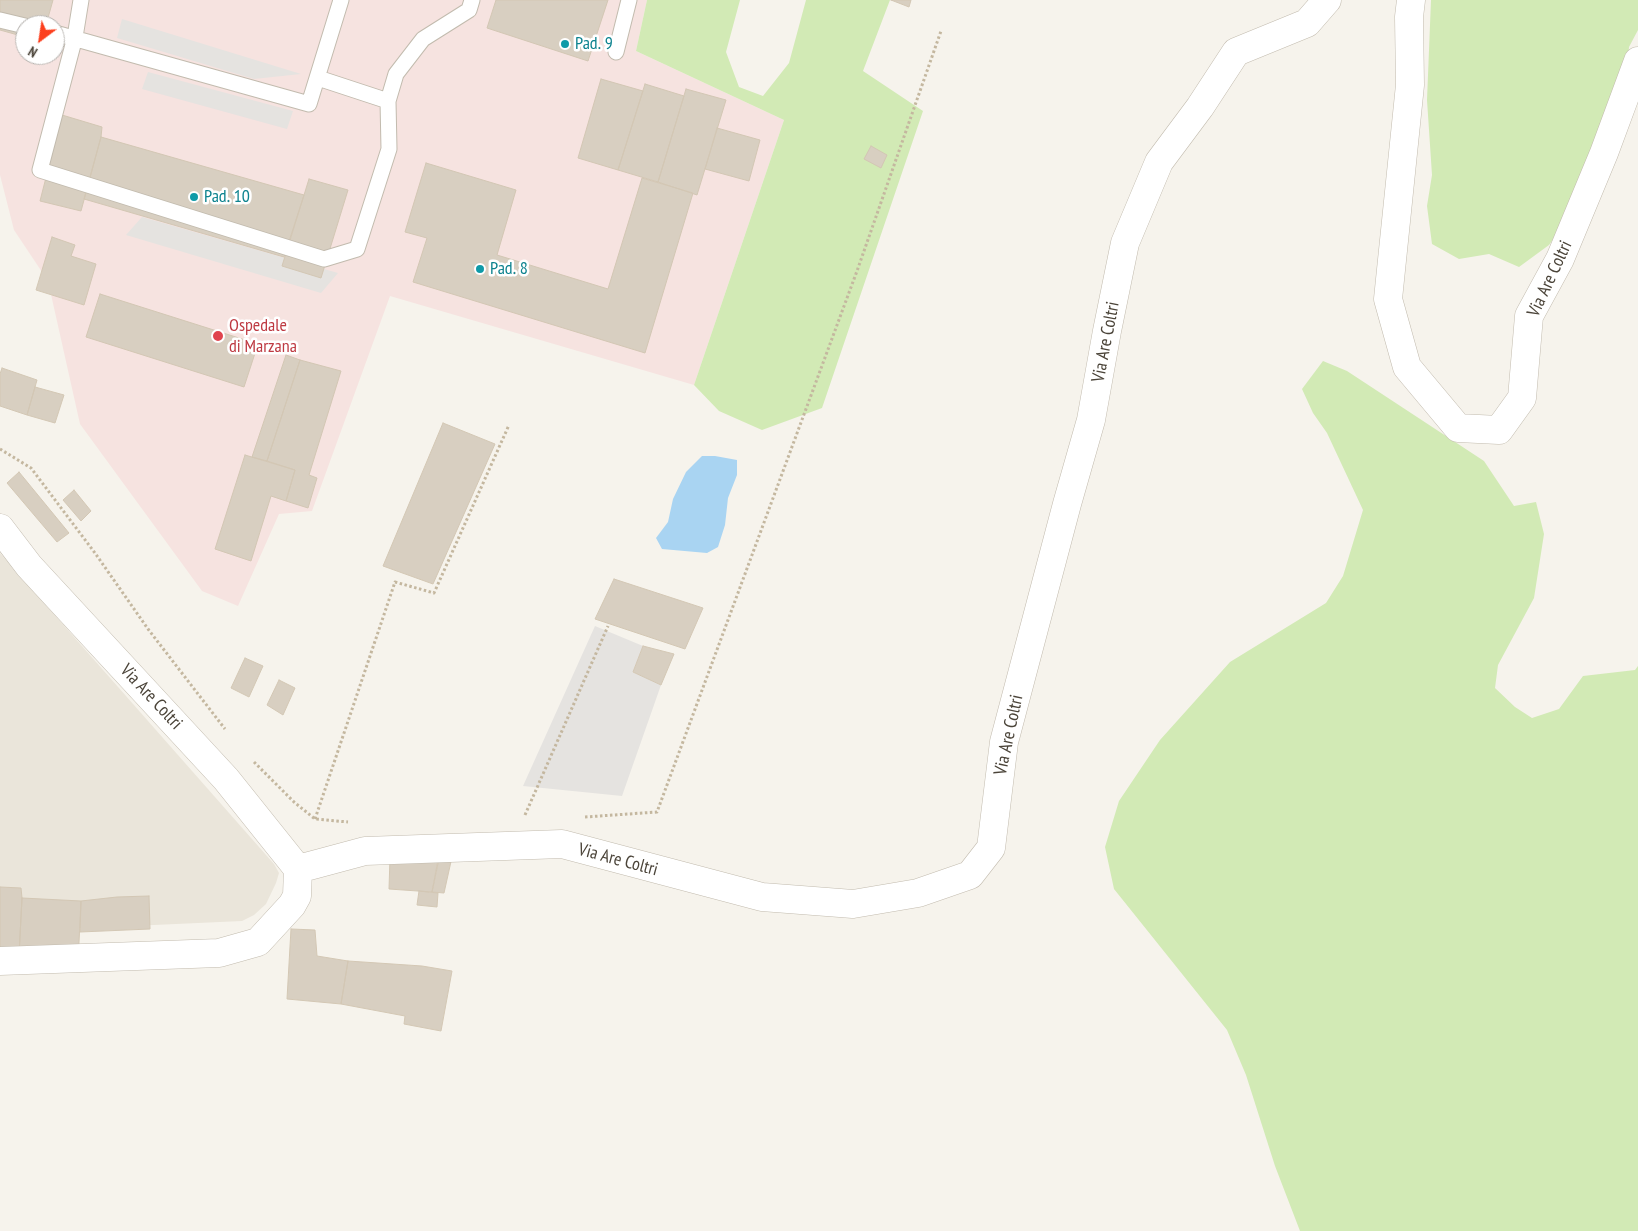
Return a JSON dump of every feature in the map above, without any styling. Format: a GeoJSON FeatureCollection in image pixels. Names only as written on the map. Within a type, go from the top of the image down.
{"type":"FeatureCollection","features":[{"type":"Feature","properties":{"kind":"street","name":"Via Are Coltri"},"geometry":{"type":"LineString","coordinates":[[0,528],[29,566],[226,779],[298,869],[365,850],[562,844],[762,897],[853,904],[918,893],[970,875],[991,848],[1004,742],[1091,420],[1125,243],[1159,162],[1200,107],[1236,52],[1307,23],[1327,0]]}},
{"type":"Feature","properties":{"kind":"street","name":"Via Are Coltri"},"geometry":{"type":"LineString","coordinates":[[1411,0],[1409,17],[1410,85],[1388,299],[1408,367],[1458,428],[1499,430],[1522,398],[1529,316],[1560,259],[1604,153],[1638,62]]}},
{"type":"Feature","properties":{"kind":"street"},"geometry":{"type":"LineString","coordinates":[[0,961],[220,953],[258,942],[292,905],[297,896],[298,869]]}},
{"type":"Feature","properties":{"kind":"lane"},"geometry":{"type":"LineString","coordinates":[[81,0],[75,38],[40,170],[324,259],[358,249],[389,149],[388,100],[396,74],[424,39],[469,10],[472,0]]}},
{"type":"Feature","properties":{"kind":"lane"},"geometry":{"type":"LineString","coordinates":[[65,36],[309,104],[340,0]]}},
{"type":"Feature","properties":{"kind":"lane"},"geometry":{"type":"LineString","coordinates":[[616,52],[629,0]]}},
{"type":"Feature","properties":{"kind":"lane"},"geometry":{"type":"LineString","coordinates":[[0,20],[15,24]]}},
{"type":"Feature","properties":{"kind":"lane"},"geometry":{"type":"LineString","coordinates":[[318,78],[388,100]]}},
{"type":"Feature","properties":{"kind":"path"},"geometry":{"type":"LineString","coordinates":[[580,818],[657,812],[847,298],[941,31]]}},
{"type":"Feature","properties":{"kind":"path"},"geometry":{"type":"LineString","coordinates":[[315,819],[396,582],[434,594],[509,425]]}},
{"type":"Feature","properties":{"kind":"path"},"geometry":{"type":"LineString","coordinates":[[0,449],[31,468],[227,732]]}},
{"type":"Feature","properties":{"kind":"path"},"geometry":{"type":"LineString","coordinates":[[522,822],[608,626]]}},
{"type":"Feature","properties":{"kind":"path"},"geometry":{"type":"LineString","coordinates":[[253,761],[294,802],[315,819],[350,823]]}},
{"type":"Feature","properties":{"kind":"shaded area","name":"Ospedale di Marzana"},"geometry":{"type":"Polygon","coordinates":[[[0,0],[647,0],[636,51],[784,120],[694,385],[390,296],[312,511],[279,514],[238,606],[202,591],[80,424],[48,281],[14,230],[0,175],[0,0]]]}},
{"type":"Feature","properties":{"kind":"shaded area"},"geometry":{"type":"Polygon","coordinates":[[[122,19],[301,74],[254,79],[117,38],[122,19]]]}},
{"type":"Feature","properties":{"kind":"shaded area"},"geometry":{"type":"Polygon","coordinates":[[[148,72],[293,111],[287,129],[142,89],[148,72]]]}},
{"type":"Feature","properties":{"kind":"shaded area"},"geometry":{"type":"Polygon","coordinates":[[[142,217],[338,273],[321,293],[126,235],[142,217]]]}},
{"type":"Feature","properties":{"kind":"shaded area"},"geometry":{"type":"Polygon","coordinates":[[[0,553],[274,864],[279,873],[276,883],[266,904],[254,915],[242,921],[0,932],[0,553]]]}},
{"type":"Feature","properties":{"kind":"shaded area"},"geometry":{"type":"Polygon","coordinates":[[[595,626],[643,646],[633,672],[661,685],[622,796],[523,786],[595,626]]]}},
{"type":"Feature","properties":{"kind":"green space"},"geometry":{"type":"Polygon","coordinates":[[[647,0],[740,0],[726,52],[739,87],[763,96],[789,63],[806,0],[890,0],[863,71],[923,111],[822,408],[762,430],[719,411],[694,385],[784,120],[636,51],[647,0]]]}},
{"type":"Feature","properties":{"kind":"green space"},"geometry":{"type":"Polygon","coordinates":[[[1431,0],[1638,0],[1638,30],[1629,47],[1622,127],[1601,173],[1549,245],[1519,267],[1489,254],[1459,259],[1432,244],[1427,206],[1432,175],[1427,100],[1431,0]]]}},
{"type":"Feature","properties":{"kind":"green space"},"geometry":{"type":"Polygon","coordinates":[[[1323,361],[1347,371],[1484,461],[1514,506],[1536,502],[1544,534],[1534,598],[1498,665],[1495,688],[1515,707],[1532,718],[1559,709],[1583,676],[1635,670],[1638,666],[1638,1231],[1300,1231],[1275,1166],[1246,1075],[1227,1030],[1114,889],[1105,847],[1119,801],[1160,740],[1230,662],[1326,603],[1343,576],[1363,510],[1327,433],[1313,413],[1302,389],[1323,361]]]}},
{"type":"Feature","properties":{"kind":"water"},"geometry":{"type":"Polygon","coordinates":[[[702,456],[737,460],[737,475],[728,498],[725,525],[718,547],[707,553],[662,549],[656,538],[668,522],[673,499],[686,472],[702,456]]]}},
{"type":"Feature","properties":{"kind":"building"},"geometry":{"type":"Polygon","coordinates":[[[0,0],[53,0],[49,15],[15,15],[15,34],[0,30],[0,0]]]}},
{"type":"Feature","properties":{"kind":"building","name":"Pad. 9"},"geometry":{"type":"Polygon","coordinates":[[[496,0],[608,0],[588,61],[487,28],[496,0]]]}},
{"type":"Feature","properties":{"kind":"building"},"geometry":{"type":"Polygon","coordinates":[[[891,0],[911,0],[909,7],[891,0]]]}},
{"type":"Feature","properties":{"kind":"building"},"geometry":{"type":"Polygon","coordinates":[[[601,79],[643,91],[618,170],[578,158],[601,79]]]}},
{"type":"Feature","properties":{"kind":"building"},"geometry":{"type":"Polygon","coordinates":[[[645,84],[684,96],[658,182],[618,170],[645,84]]]}},
{"type":"Feature","properties":{"kind":"building"},"geometry":{"type":"Polygon","coordinates":[[[686,89],[726,100],[697,195],[658,182],[686,89]]]}},
{"type":"Feature","properties":{"kind":"building"},"geometry":{"type":"Polygon","coordinates":[[[62,115],[102,127],[81,211],[40,201],[62,115]]]}},
{"type":"Feature","properties":{"kind":"building"},"geometry":{"type":"Polygon","coordinates":[[[717,128],[760,140],[749,181],[705,169],[717,128]]]}},
{"type":"Feature","properties":{"kind":"building","name":"Pad. 10"},"geometry":{"type":"Polygon","coordinates":[[[101,137],[304,195],[284,257],[84,199],[101,137]]]}},
{"type":"Feature","properties":{"kind":"building"},"geometry":{"type":"Polygon","coordinates":[[[871,146],[887,155],[881,168],[864,159],[871,146]]]}},
{"type":"Feature","properties":{"kind":"building","name":"Pad. 8"},"geometry":{"type":"Polygon","coordinates":[[[426,163],[516,190],[497,255],[608,289],[642,178],[693,193],[645,353],[413,282],[427,238],[405,232],[426,163]]]}},
{"type":"Feature","properties":{"kind":"building"},"geometry":{"type":"Polygon","coordinates":[[[309,179],[348,190],[321,278],[282,266],[309,179]]]}},
{"type":"Feature","properties":{"kind":"building"},"geometry":{"type":"Polygon","coordinates":[[[52,237],[75,245],[71,256],[96,264],[84,305],[36,290],[52,237]]]}},
{"type":"Feature","properties":{"kind":"building"},"geometry":{"type":"Polygon","coordinates":[[[100,294],[258,344],[244,387],[86,337],[100,294]]]}},
{"type":"Feature","properties":{"kind":"building"},"geometry":{"type":"Polygon","coordinates":[[[286,355],[300,360],[267,461],[252,457],[286,355]]]}},
{"type":"Feature","properties":{"kind":"building"},"geometry":{"type":"Polygon","coordinates":[[[300,360],[341,371],[309,475],[317,478],[308,508],[286,501],[295,470],[267,461],[300,360]]]}},
{"type":"Feature","properties":{"kind":"building"},"geometry":{"type":"Polygon","coordinates":[[[2,368],[37,380],[27,415],[0,406],[0,374],[2,368]]]}},
{"type":"Feature","properties":{"kind":"building"},"geometry":{"type":"Polygon","coordinates":[[[35,387],[64,395],[55,423],[27,415],[35,387]]]}},
{"type":"Feature","properties":{"kind":"building"},"geometry":{"type":"Polygon","coordinates":[[[443,423],[495,444],[433,584],[383,566],[443,423]]]}},
{"type":"Feature","properties":{"kind":"building"},"geometry":{"type":"Polygon","coordinates":[[[245,455],[295,470],[286,501],[271,496],[251,561],[215,549],[245,455]]]}},
{"type":"Feature","properties":{"kind":"building"},"geometry":{"type":"Polygon","coordinates":[[[19,472],[69,533],[57,542],[7,483],[19,472]]]}},
{"type":"Feature","properties":{"kind":"building"},"geometry":{"type":"Polygon","coordinates":[[[74,490],[91,511],[81,521],[63,500],[74,490]]]}},
{"type":"Feature","properties":{"kind":"building"},"geometry":{"type":"Polygon","coordinates":[[[614,579],[703,608],[685,649],[595,619],[614,579]]]}},
{"type":"Feature","properties":{"kind":"building"},"geometry":{"type":"Polygon","coordinates":[[[643,646],[674,654],[661,685],[633,672],[643,646]]]}},
{"type":"Feature","properties":{"kind":"building"},"geometry":{"type":"Polygon","coordinates":[[[245,658],[263,666],[249,697],[231,688],[245,658]]]}},
{"type":"Feature","properties":{"kind":"building"},"geometry":{"type":"Polygon","coordinates":[[[279,680],[295,688],[283,715],[267,705],[279,680]]]}},
{"type":"Feature","properties":{"kind":"building"},"geometry":{"type":"Polygon","coordinates":[[[440,854],[452,857],[444,893],[432,892],[440,854]]]}},
{"type":"Feature","properties":{"kind":"building"},"geometry":{"type":"Polygon","coordinates":[[[390,858],[438,860],[432,892],[389,889],[390,858]]]}},
{"type":"Feature","properties":{"kind":"building"},"geometry":{"type":"Polygon","coordinates":[[[0,887],[21,888],[19,955],[0,955],[0,887]]]}},
{"type":"Feature","properties":{"kind":"building"},"geometry":{"type":"Polygon","coordinates":[[[419,891],[438,893],[437,907],[417,905],[419,891]]]}},
{"type":"Feature","properties":{"kind":"building"},"geometry":{"type":"Polygon","coordinates":[[[149,896],[150,929],[80,932],[81,901],[149,896]]]}},
{"type":"Feature","properties":{"kind":"building"},"geometry":{"type":"Polygon","coordinates":[[[22,898],[81,901],[78,963],[19,955],[22,898]]]}},
{"type":"Feature","properties":{"kind":"building"},"geometry":{"type":"Polygon","coordinates":[[[291,929],[315,930],[317,956],[348,961],[341,1004],[287,999],[291,929]]]}},
{"type":"Feature","properties":{"kind":"building"},"geometry":{"type":"Polygon","coordinates":[[[348,961],[422,966],[452,971],[441,1031],[404,1024],[405,1016],[341,1004],[348,961]]]}},
{"type":"Feature","properties":{"kind":"place","name":"Pad. 9"},"geometry":{"type":"Point","coordinates":[565,44]}},
{"type":"Feature","properties":{"kind":"place","name":"Pad. 10"},"geometry":{"type":"Point","coordinates":[194,197]}},
{"type":"Feature","properties":{"kind":"place","name":"Pad. 8"},"geometry":{"type":"Point","coordinates":[480,269]}},
{"type":"Feature","properties":{"kind":"place","name":"Ospedale di Marzana"},"geometry":{"type":"Point","coordinates":[218,336]}}]}
